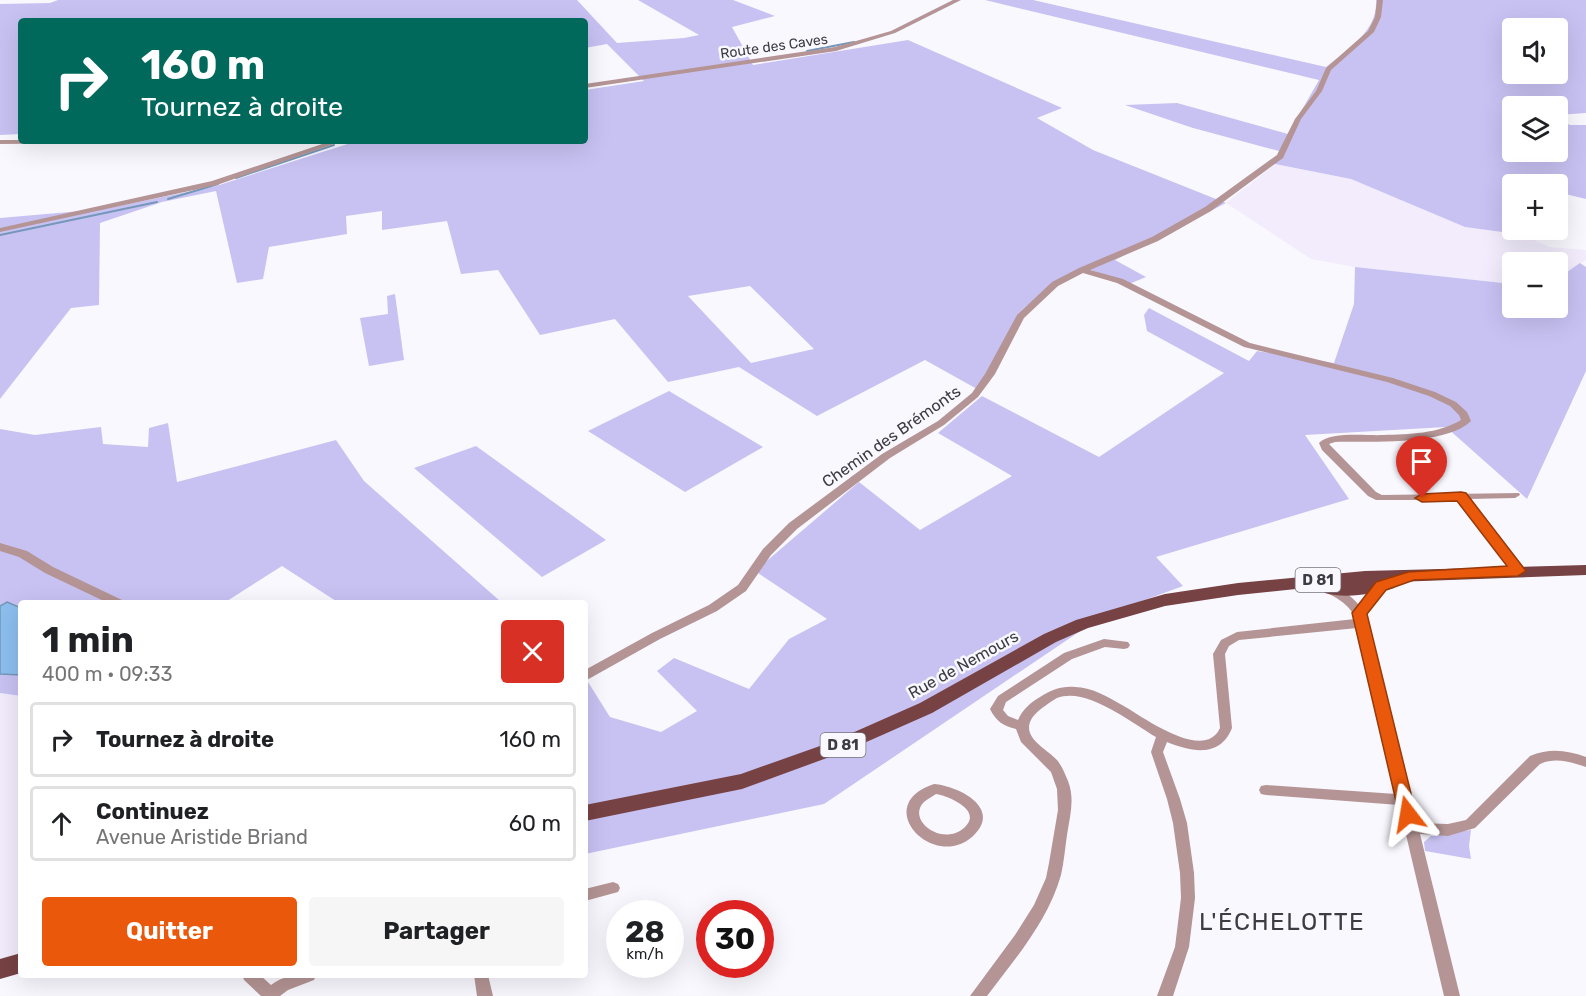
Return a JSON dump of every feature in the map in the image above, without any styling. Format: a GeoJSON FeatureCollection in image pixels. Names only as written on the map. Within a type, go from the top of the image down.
{"type":"FeatureCollection","features":[{"type":"Feature","properties":{"kind":"main road","name":"D 81"},"geometry":{"type":"LineString","coordinates":[[1270,586],[1329,589],[1370,586],[1413,575],[1586,570]]}},
{"type":"Feature","properties":{"kind":"main road","name":"Rue de Nemours"},"geometry":{"type":"LineString","coordinates":[[588,812],[742,781],[840,746],[926,708],[1050,638],[1082,624],[1165,600],[1270,586],[1370,586]]}},
{"type":"Feature","properties":{"kind":"main road"},"geometry":{"type":"LineString","coordinates":[[0,969],[18,964]]}},
{"type":"Feature","properties":{"kind":"street","name":"Route des Caves"},"geometry":{"type":"LineString","coordinates":[[588,86],[836,49],[893,32],[958,0]]}},
{"type":"Feature","properties":{"kind":"street","name":"Chemin des Brémonts"},"geometry":{"type":"LineString","coordinates":[[588,674],[656,636],[713,608],[742,588],[767,552],[793,526],[878,463],[941,423],[975,394],[990,374],[1020,317],[1055,284],[1155,239],[1208,209],[1284,152],[1298,119],[1319,91],[1329,69],[1371,32],[1378,17],[1380,0]]}},
{"type":"Feature","properties":{"kind":"street"},"geometry":{"type":"LineString","coordinates":[[0,142],[18,142]]}},
{"type":"Feature","properties":{"kind":"street"},"geometry":{"type":"LineString","coordinates":[[0,230],[214,183],[329,144]]}},
{"type":"Feature","properties":{"kind":"street"},"geometry":{"type":"LineString","coordinates":[[1082,270],[1120,281],[1247,345],[1390,380],[1453,404],[1464,414],[1466,420],[1450,430],[1438,433],[1354,440],[1338,438],[1329,439],[1324,443],[1326,448],[1372,494],[1380,498],[1515,495]]}},
{"type":"Feature","properties":{"kind":"street"},"geometry":{"type":"LineString","coordinates":[[1461,496],[1518,571]]}},
{"type":"Feature","properties":{"kind":"street"},"geometry":{"type":"LineString","coordinates":[[0,547],[23,554],[48,570],[112,600]]}},
{"type":"Feature","properties":{"kind":"street"},"geometry":{"type":"LineString","coordinates":[[1358,614],[1370,586]]}},
{"type":"Feature","properties":{"kind":"street"},"geometry":{"type":"LineString","coordinates":[[1329,589],[1347,599],[1358,614],[1452,996]]}},
{"type":"Feature","properties":{"kind":"street"},"geometry":{"type":"LineString","coordinates":[[978,996],[1037,914],[1054,875],[1065,806],[1063,788],[1061,779],[1052,764],[1025,740],[1023,726],[1029,712],[1047,697],[1074,692],[1108,700],[1163,736],[1178,742],[1195,746],[1213,744],[1223,736],[1226,728],[1219,654],[1221,648],[1230,639],[1358,614]]}},
{"type":"Feature","properties":{"kind":"street"},"geometry":{"type":"LineString","coordinates":[[1023,726],[1014,725],[1001,718],[996,709],[1002,699],[1068,656],[1104,643],[1124,645]]}},
{"type":"Feature","properties":{"kind":"street"},"geometry":{"type":"LineString","coordinates":[[1163,736],[1157,752],[1167,776],[1182,829],[1188,887],[1182,948],[1165,996]]}},
{"type":"Feature","properties":{"kind":"street"},"geometry":{"type":"LineString","coordinates":[[1412,828],[1448,830],[1470,824],[1535,760],[1543,756],[1563,755],[1586,762]]}},
{"type":"Feature","properties":{"kind":"street"},"geometry":{"type":"LineString","coordinates":[[934,789],[953,791],[962,795],[974,808],[976,817],[974,825],[969,833],[960,838],[938,840],[928,836],[919,830],[914,821],[912,812],[918,797],[934,789]]}},
{"type":"Feature","properties":{"kind":"street"},"geometry":{"type":"LineString","coordinates":[[1266,790],[1404,800]]}},
{"type":"Feature","properties":{"kind":"street"},"geometry":{"type":"LineString","coordinates":[[588,894],[613,888]]}},
{"type":"Feature","properties":{"kind":"street"},"geometry":{"type":"LineString","coordinates":[[252,978],[267,994],[301,978]]}},
{"type":"Feature","properties":{"kind":"street"},"geometry":{"type":"LineString","coordinates":[[482,978],[484,996]]}},
{"type":"Feature","properties":{"kind":"shaded area"},"geometry":{"type":"Polygon","coordinates":[[[58,0],[577,0],[617,43],[699,35],[638,0],[733,0],[775,16],[732,27],[753,65],[908,40],[1062,108],[1037,118],[1093,150],[1226,203],[1115,260],[1146,277],[1129,284],[1082,267],[1049,287],[1022,310],[977,389],[925,360],[817,416],[739,367],[668,382],[615,319],[540,335],[498,270],[461,274],[447,221],[382,230],[382,211],[346,216],[347,234],[269,247],[263,279],[237,283],[216,191],[162,202],[100,223],[99,305],[71,308],[0,399],[0,218],[104,209],[216,186],[348,144],[588,144],[588,90],[644,81],[607,44],[588,47],[588,18],[18,18],[18,134],[0,135],[0,4],[50,3],[58,0]],[[750,286],[688,296],[751,363],[814,349],[750,286]]]}},
{"type":"Feature","properties":{"kind":"shaded area"},"geometry":{"type":"Polygon","coordinates":[[[985,0],[1033,0],[1326,67],[1352,46],[1367,30],[1375,11],[1376,0],[1586,0],[1586,113],[1568,114],[1568,96],[1502,96],[1502,162],[1568,162],[1568,124],[1586,125],[1586,199],[1568,195],[1568,174],[1502,174],[1502,232],[1465,227],[1351,179],[1275,164],[1279,151],[1193,128],[1125,105],[1177,103],[1288,134],[1319,80],[985,0]]]}},
{"type":"Feature","properties":{"kind":"shaded area"},"geometry":{"type":"Polygon","coordinates":[[[1275,164],[1351,179],[1465,227],[1502,232],[1502,240],[1534,240],[1549,247],[1586,250],[1586,260],[1568,272],[1568,252],[1502,252],[1502,283],[1355,267],[1311,259],[1226,203],[1275,164]]]}},
{"type":"Feature","properties":{"kind":"shaded area"},"geometry":{"type":"Polygon","coordinates":[[[1580,263],[1586,267],[1586,371],[1527,499],[1446,427],[1305,435],[1349,499],[1156,557],[1183,586],[1104,615],[824,804],[588,853],[588,682],[610,717],[661,732],[697,711],[657,671],[674,658],[749,689],[789,639],[827,619],[755,571],[859,482],[920,530],[1012,476],[938,433],[982,396],[1099,457],[1224,373],[1147,331],[1144,315],[1149,308],[1249,361],[1257,351],[1334,363],[1354,304],[1355,267],[1502,283],[1502,318],[1568,318],[1568,271],[1580,263]]]}},
{"type":"Feature","properties":{"kind":"shaded area"},"geometry":{"type":"Polygon","coordinates":[[[395,294],[404,360],[369,366],[360,318],[388,314],[387,296],[395,294]]]}},
{"type":"Feature","properties":{"kind":"shaded area"},"geometry":{"type":"Polygon","coordinates":[[[669,391],[763,447],[685,492],[588,431],[669,391]]]}},
{"type":"Feature","properties":{"kind":"shaded area"},"geometry":{"type":"Polygon","coordinates":[[[168,423],[177,482],[336,440],[364,481],[499,600],[334,600],[282,566],[229,600],[18,600],[18,607],[7,602],[0,606],[0,429],[35,435],[101,427],[103,444],[148,447],[149,428],[168,423]]]}},
{"type":"Feature","properties":{"kind":"shaded area"},"geometry":{"type":"Polygon","coordinates":[[[476,446],[606,540],[542,577],[414,468],[476,446]]]}},
{"type":"Feature","properties":{"kind":"shaded area"},"geometry":{"type":"Polygon","coordinates":[[[0,674],[18,675],[18,696],[0,693],[0,674]]]}},
{"type":"Feature","properties":{"kind":"shaded area"},"geometry":{"type":"Polygon","coordinates":[[[0,693],[18,696],[18,957],[0,962],[0,693]]]}},
{"type":"Feature","properties":{"kind":"shaded area"},"geometry":{"type":"Polygon","coordinates":[[[1471,830],[1469,846],[1471,859],[1425,851],[1424,842],[1431,836],[1471,830]]]}},
{"type":"Feature","properties":{"kind":"water"},"geometry":{"type":"Polygon","coordinates":[[[7,602],[18,607],[18,675],[0,674],[0,606],[7,602]]]}},
{"type":"Feature","properties":{"kind":"waterway"},"geometry":{"type":"LineString","coordinates":[[807,51],[854,42]]}},
{"type":"Feature","properties":{"kind":"waterway"},"geometry":{"type":"LineString","coordinates":[[236,178],[334,145]]}},
{"type":"Feature","properties":{"kind":"waterway"},"geometry":{"type":"LineString","coordinates":[[168,199],[218,184]]}},
{"type":"Feature","properties":{"kind":"waterway"},"geometry":{"type":"LineString","coordinates":[[0,235],[157,202]]}},
{"type":"Feature","properties":{"kind":"district","name":"L'ÉCHELOTTE"},"geometry":{"type":"Point","coordinates":[1282,922]}},
{"type":"Feature","properties":{"kind":"route"},"geometry":{"type":"LineString","coordinates":[[1408,814],[1359,613],[1381,586],[1413,575],[1518,571],[1461,496],[1422,498]]}}]}
